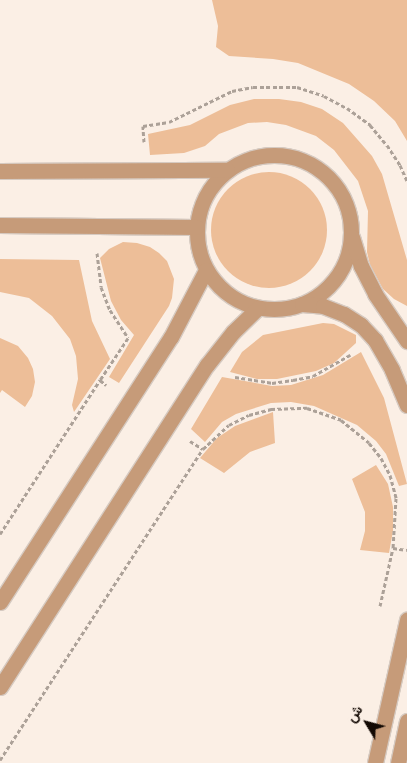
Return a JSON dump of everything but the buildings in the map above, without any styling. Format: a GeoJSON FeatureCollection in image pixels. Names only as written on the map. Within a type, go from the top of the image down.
{"type":"FeatureCollection","features":[{"type":"Feature","properties":{"kind":"street"},"geometry":{"type":"LineString","coordinates":[[352,235],[348,257],[338,277],[322,293],[302,304],[281,310],[258,308],[237,300],[220,287],[206,270],[198,249],[196,227],[202,205],[212,186],[227,170],[247,160],[268,154],[290,156],[310,163],[328,175],[341,193],[350,213],[352,235],[361,266],[375,294],[407,341]]}},
{"type":"Feature","properties":{"kind":"street"},"geometry":{"type":"LineString","coordinates":[[0,171],[227,170]]}},
{"type":"Feature","properties":{"kind":"street"},"geometry":{"type":"LineString","coordinates":[[0,225],[196,227]]}},
{"type":"Feature","properties":{"kind":"street"},"geometry":{"type":"LineString","coordinates":[[0,602],[172,337],[206,270]]}},
{"type":"Feature","properties":{"kind":"street"},"geometry":{"type":"LineString","coordinates":[[302,304],[324,306],[344,314],[361,325],[375,340],[392,370],[407,405]]}},
{"type":"Feature","properties":{"kind":"street"},"geometry":{"type":"LineString","coordinates":[[0,687],[207,365],[233,332],[258,308]]}},
{"type":"Feature","properties":{"kind":"street"},"geometry":{"type":"LineString","coordinates":[[375,763],[407,620]]}},
{"type":"Feature","properties":{"kind":"street"},"geometry":{"type":"LineString","coordinates":[[398,763],[407,721]]}},
{"type":"Feature","properties":{"kind":"path"},"geometry":{"type":"LineString","coordinates":[[145,170],[143,126],[169,122],[232,92],[253,86],[275,85],[306,90],[347,108],[370,125],[387,145],[400,165],[407,181]]}},
{"type":"Feature","properties":{"kind":"path"},"geometry":{"type":"LineString","coordinates":[[207,365],[235,377],[253,381],[272,383],[293,380],[312,376],[375,340]]}},
{"type":"Feature","properties":{"kind":"path"},"geometry":{"type":"LineString","coordinates":[[0,534],[100,380]]}},
{"type":"Feature","properties":{"kind":"path"},"geometry":{"type":"LineString","coordinates":[[0,760],[203,449]]}},
{"type":"Feature","properties":{"kind":"shaded area"},"geometry":{"type":"Polygon","coordinates":[[[212,0],[407,0],[407,141],[395,121],[374,101],[349,84],[298,63],[229,56],[216,47],[218,26],[212,0]]]}},
{"type":"Feature","properties":{"kind":"shaded area"},"geometry":{"type":"Polygon","coordinates":[[[254,99],[279,99],[301,102],[322,109],[343,123],[372,156],[382,174],[407,260],[407,306],[394,299],[383,289],[370,265],[367,252],[368,211],[358,181],[334,150],[316,136],[286,125],[267,122],[248,123],[219,134],[205,146],[184,153],[150,155],[148,134],[190,125],[230,105],[254,99]]]}},
{"type":"Feature","properties":{"kind":"shaded area"},"geometry":{"type":"Polygon","coordinates":[[[269,172],[291,176],[310,189],[323,208],[327,230],[323,252],[310,271],[291,284],[269,288],[247,284],[228,271],[215,252],[211,230],[215,208],[228,189],[247,176],[269,172]]]}},
{"type":"Feature","properties":{"kind":"shaded area"},"geometry":{"type":"Polygon","coordinates":[[[123,242],[137,243],[150,247],[159,253],[167,261],[174,279],[169,306],[119,383],[109,377],[134,335],[121,320],[111,301],[100,258],[109,249],[123,242]]]}},
{"type":"Feature","properties":{"kind":"shaded area"},"geometry":{"type":"Polygon","coordinates":[[[0,259],[79,260],[92,321],[110,359],[74,412],[72,405],[78,379],[76,356],[70,339],[52,316],[29,298],[0,292],[0,259]]]}},
{"type":"Feature","properties":{"kind":"shaded area"},"geometry":{"type":"Polygon","coordinates":[[[323,323],[334,324],[356,335],[356,343],[334,363],[316,371],[277,379],[257,379],[230,372],[242,352],[263,335],[323,323]]]}},
{"type":"Feature","properties":{"kind":"shaded area"},"geometry":{"type":"Polygon","coordinates":[[[0,338],[18,346],[28,358],[33,369],[35,382],[32,396],[25,407],[2,390],[0,393],[0,338]]]}},
{"type":"Feature","properties":{"kind":"shaded area"},"geometry":{"type":"Polygon","coordinates":[[[361,352],[384,398],[407,484],[399,486],[386,454],[376,441],[357,425],[314,406],[291,402],[271,403],[236,414],[222,422],[205,442],[191,429],[222,377],[272,386],[291,385],[323,375],[361,352]]]}},
{"type":"Feature","properties":{"kind":"shaded area"},"geometry":{"type":"Polygon","coordinates":[[[273,412],[275,443],[250,452],[224,473],[200,458],[217,438],[235,426],[273,412]]]}},
{"type":"Feature","properties":{"kind":"shaded area"},"geometry":{"type":"Polygon","coordinates":[[[376,465],[388,484],[393,507],[393,531],[389,553],[360,550],[365,531],[365,512],[352,479],[376,465]]]}}]}
